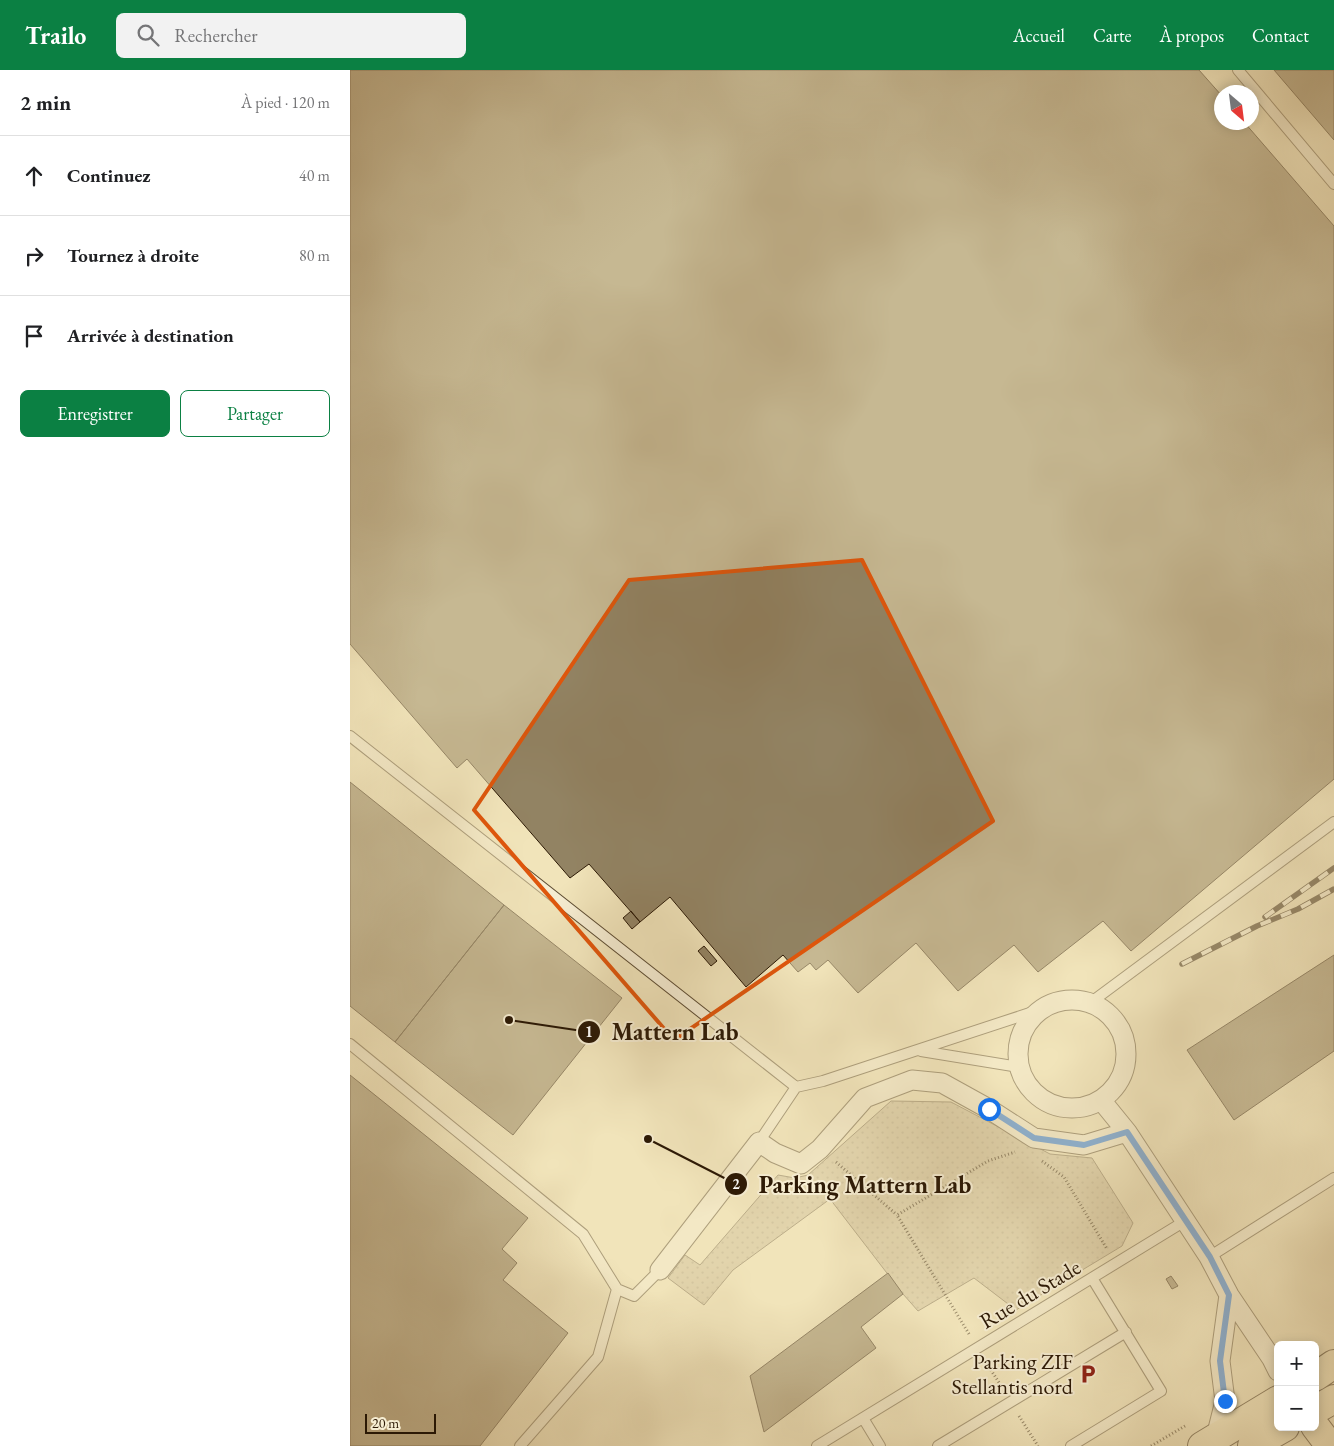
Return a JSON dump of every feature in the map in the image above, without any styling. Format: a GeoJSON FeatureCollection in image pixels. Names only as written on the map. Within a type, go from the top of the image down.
{"type":"FeatureCollection","features":[{"type":"Feature","properties":{"kind":"main road"},"geometry":{"type":"LineString","coordinates":[[1319,1373],[1334,1364]]}},
{"type":"Feature","properties":{"kind":"main road"},"geometry":{"type":"LineString","coordinates":[[1319,1408],[1334,1399]]}},
{"type":"Feature","properties":{"kind":"main road"},"geometry":{"type":"LineString","coordinates":[[1209,1442],[1274,1402]]}},
{"type":"Feature","properties":{"kind":"main road"},"geometry":{"type":"LineString","coordinates":[[1319,1417],[1334,1420]]}},
{"type":"Feature","properties":{"kind":"main road"},"geometry":{"type":"LineString","coordinates":[[1252,1446],[1278,1431]]}},
{"type":"Feature","properties":{"kind":"main road"},"geometry":{"type":"LineString","coordinates":[[1318,1431],[1330,1446]]}},
{"type":"Feature","properties":{"kind":"street"},"geometry":{"type":"LineString","coordinates":[[1072,1000],[1090,1003],[1105,1011],[1117,1024],[1125,1039],[1126,1057],[1123,1074],[1114,1089],[1101,1100],[1085,1107],[1068,1108],[1052,1104],[1037,1096],[1026,1083],[1020,1067],[1018,1050],[1022,1034],[1030,1020],[1042,1009],[1057,1002],[1072,1000]]}},
{"type":"Feature","properties":{"kind":"street"},"geometry":{"type":"LineString","coordinates":[[660,1270],[759,1142],[775,1153],[801,1164],[820,1149],[865,1098],[912,1080],[942,1083],[989,1109],[1034,1138],[1084,1145],[1127,1132]]}},
{"type":"Feature","properties":{"kind":"street"},"geometry":{"type":"LineString","coordinates":[[1101,1100],[1127,1132],[1210,1257],[1229,1295],[1274,1363]]}},
{"type":"Feature","properties":{"kind":"street"},"geometry":{"type":"LineString","coordinates":[[1209,1442],[1225,1401],[1220,1361],[1229,1295]]}},
{"type":"Feature","properties":{"kind":"lane"},"geometry":{"type":"LineString","coordinates":[[1238,70],[1334,184]]}},
{"type":"Feature","properties":{"kind":"lane"},"geometry":{"type":"LineString","coordinates":[[350,736],[796,1087]]}},
{"type":"Feature","properties":{"kind":"lane"},"geometry":{"type":"LineString","coordinates":[[1090,1003],[1334,822]]}},
{"type":"Feature","properties":{"kind":"lane"},"geometry":{"type":"LineString","coordinates":[[759,1142],[796,1087],[823,1081],[1042,1009]]}},
{"type":"Feature","properties":{"kind":"lane"},"geometry":{"type":"LineString","coordinates":[[350,1044],[582,1234],[617,1289],[634,1296],[660,1270]]}},
{"type":"Feature","properties":{"kind":"lane"},"geometry":{"type":"LineString","coordinates":[[917,1050],[1020,1067]]}},
{"type":"Feature","properties":{"kind":"lane"},"geometry":{"type":"LineString","coordinates":[[1210,1257],[1334,1178]]}},
{"type":"Feature","properties":{"kind":"lane","name":"Rue du Stade"},"geometry":{"type":"LineString","coordinates":[[817,1446],[1186,1221]]}},
{"type":"Feature","properties":{"kind":"lane"},"geometry":{"type":"LineString","coordinates":[[1071,1446],[1161,1391],[1092,1278]]}},
{"type":"Feature","properties":{"kind":"lane"},"geometry":{"type":"LineString","coordinates":[[520,1446],[598,1357],[617,1289]]}},
{"type":"Feature","properties":{"kind":"lane"},"geometry":{"type":"LineString","coordinates":[[938,1446],[1126,1332]]}},
{"type":"Feature","properties":{"kind":"lane"},"geometry":{"type":"LineString","coordinates":[[863,1418],[880,1446]]}},
{"type":"Feature","properties":{"kind":"path"},"geometry":{"type":"LineString","coordinates":[[820,1149],[897,1215],[972,1338]]}},
{"type":"Feature","properties":{"kind":"path"},"geometry":{"type":"LineString","coordinates":[[897,1215],[988,1161],[1013,1152],[1021,1154]]}},
{"type":"Feature","properties":{"kind":"path"},"geometry":{"type":"LineString","coordinates":[[1038,1158],[1064,1177],[1110,1254]]}},
{"type":"Feature","properties":{"kind":"highlighted area"},"geometry":{"type":"Polygon","coordinates":[[[862,560],[993,821],[674,1040],[474,810],[629,580],[862,560]]]}},
{"type":"Feature","properties":{"kind":"shaded area"},"geometry":{"type":"Polygon","coordinates":[[[891,1101],[951,1102],[1050,1154],[1092,1158],[1133,1223],[1122,1246],[1016,1310],[974,1278],[918,1311],[830,1199],[733,1270],[704,1305],[668,1278],[685,1255],[700,1265],[778,1175],[795,1178],[808,1175],[891,1101]]]}},
{"type":"Feature","properties":{"kind":"building"},"geometry":{"type":"Polygon","coordinates":[[[350,70],[1199,70],[1214,87],[1214,130],[1251,130],[1334,226],[1334,779],[1131,951],[1103,921],[1038,972],[1014,945],[958,991],[916,943],[858,993],[828,960],[816,970],[810,963],[798,972],[783,955],[746,987],[670,897],[640,922],[589,864],[570,878],[467,759],[457,768],[350,644],[350,70]]]}},
{"type":"Feature","properties":{"kind":"building"},"geometry":{"type":"Polygon","coordinates":[[[1274,70],[1334,70],[1334,140],[1274,70]]]}},
{"type":"Feature","properties":{"kind":"building"},"geometry":{"type":"Polygon","coordinates":[[[350,782],[504,905],[395,1042],[350,1006],[350,782]]]}},
{"type":"Feature","properties":{"kind":"building"},"geometry":{"type":"Polygon","coordinates":[[[504,905],[622,998],[513,1135],[395,1042],[504,905]]]}},
{"type":"Feature","properties":{"kind":"building"},"geometry":{"type":"Polygon","coordinates":[[[631,911],[640,922],[632,929],[623,918],[631,911]]]}},
{"type":"Feature","properties":{"kind":"building"},"geometry":{"type":"Polygon","coordinates":[[[704,946],[717,961],[711,966],[698,951],[704,946]]]}},
{"type":"Feature","properties":{"kind":"building"},"geometry":{"type":"Polygon","coordinates":[[[1334,955],[1334,1051],[1234,1120],[1187,1050],[1334,955]]]}},
{"type":"Feature","properties":{"kind":"building"},"geometry":{"type":"Polygon","coordinates":[[[350,1075],[528,1218],[502,1249],[517,1263],[503,1280],[568,1333],[480,1446],[350,1446],[350,1075]]]}},
{"type":"Feature","properties":{"kind":"building"},"geometry":{"type":"Polygon","coordinates":[[[888,1273],[903,1294],[861,1327],[876,1348],[764,1432],[750,1376],[888,1273]]]}},
{"type":"Feature","properties":{"kind":"building"},"geometry":{"type":"Polygon","coordinates":[[[1171,1276],[1178,1286],[1172,1289],[1166,1279],[1171,1276]]]}},
{"type":"Feature","properties":{"kind":"railway"},"geometry":{"type":"LineString","coordinates":[[1265,917],[1334,868]]}},
{"type":"Feature","properties":{"kind":"railway"},"geometry":{"type":"LineString","coordinates":[[1182,964],[1257,926],[1298,909],[1334,889]]}},
{"type":"Feature","properties":{"kind":"place","name":"Mattern Lab"},"geometry":{"type":"Point","coordinates":[509,1020]}},
{"type":"Feature","properties":{"kind":"place","name":"Parking Mattern Lab"},"geometry":{"type":"Point","coordinates":[648,1139]}},
{"type":"Feature","properties":{"kind":"place","name":"Parking ZIF Stellantis nord"},"geometry":{"type":"Point","coordinates":[1088,1374]}},
{"type":"Feature","properties":{"kind":"route"},"geometry":{"type":"LineString","coordinates":[[989,1109],[1034,1138],[1084,1145],[1127,1132],[1210,1257],[1229,1295],[1220,1361],[1225,1401]]}}]}
